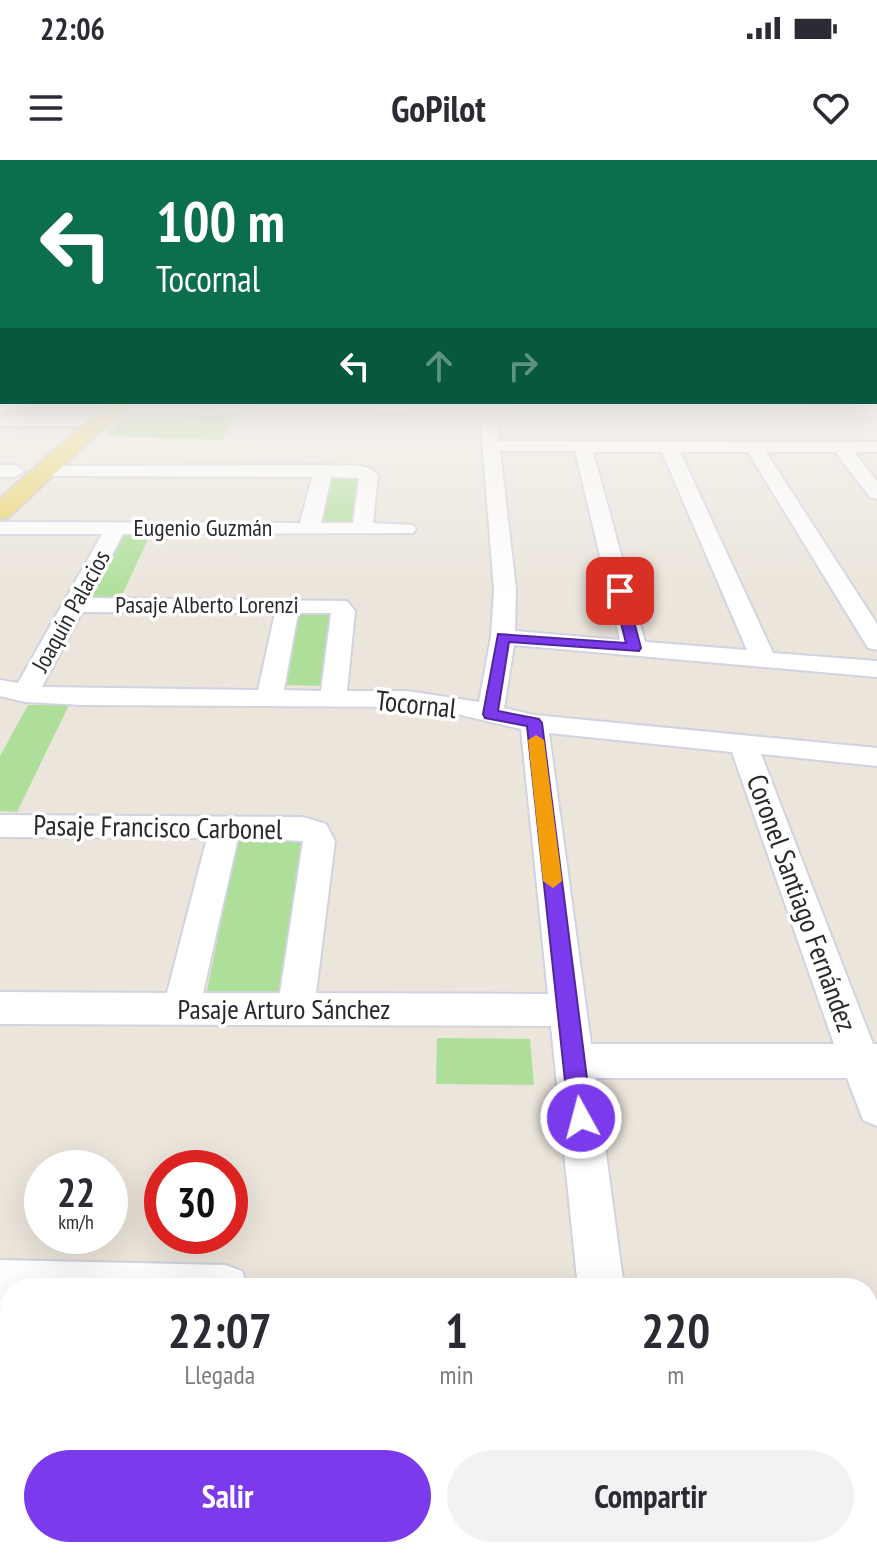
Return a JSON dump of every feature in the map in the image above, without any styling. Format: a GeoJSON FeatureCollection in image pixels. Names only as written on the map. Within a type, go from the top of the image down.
{"type":"FeatureCollection","features":[{"type":"Feature","properties":{"kind":"main road"},"geometry":{"type":"LineString","coordinates":[[0,512],[50,467]]}},
{"type":"Feature","properties":{"kind":"street"},"geometry":{"type":"LineString","coordinates":[[490,714],[503,637],[505,589],[494,467]]}},
{"type":"Feature","properties":{"kind":"street"},"geometry":{"type":"LineString","coordinates":[[588,467],[634,648]]}},
{"type":"Feature","properties":{"kind":"street"},"geometry":{"type":"LineString","coordinates":[[678,467],[764,660]]}},
{"type":"Feature","properties":{"kind":"street"},"geometry":{"type":"LineString","coordinates":[[767,467],[877,643]]}},
{"type":"Feature","properties":{"kind":"street"},"geometry":{"type":"LineString","coordinates":[[856,467],[877,493]]}},
{"type":"Feature","properties":{"kind":"street"},"geometry":{"type":"LineString","coordinates":[[47,470],[368,472],[362,529]]}},
{"type":"Feature","properties":{"kind":"street"},"geometry":{"type":"LineString","coordinates":[[309,529],[323,471]]}},
{"type":"Feature","properties":{"kind":"street","name":"Eugenio Guzmán"},"geometry":{"type":"LineString","coordinates":[[0,528],[406,529]]}},
{"type":"Feature","properties":{"kind":"street","name":"Joaquín Palacios"},"geometry":{"type":"LineString","coordinates":[[12,691],[74,605],[116,528]]}},
{"type":"Feature","properties":{"kind":"street","name":"Pasaje Alberto Lorenzi"},"geometry":{"type":"LineString","coordinates":[[74,605],[339,606],[343,611],[333,698]]}},
{"type":"Feature","properties":{"kind":"street"},"geometry":{"type":"LineString","coordinates":[[269,698],[288,605]]}},
{"type":"Feature","properties":{"kind":"street"},"geometry":{"type":"LineString","coordinates":[[503,637],[877,669]]}},
{"type":"Feature","properties":{"kind":"street","name":"Tocornal"},"geometry":{"type":"LineString","coordinates":[[12,691],[426,701],[534,723],[877,757]]}},
{"type":"Feature","properties":{"kind":"street"},"geometry":{"type":"LineString","coordinates":[[534,723],[600,1278]]}},
{"type":"Feature","properties":{"kind":"street","name":"Coronel Santiago Fernández"},"geometry":{"type":"LineString","coordinates":[[743,744],[869,1061],[877,1107]]}},
{"type":"Feature","properties":{"kind":"street","name":"Pasaje Francisco Carbonel"},"geometry":{"type":"LineString","coordinates":[[0,826],[303,828],[315,832],[319,841],[296,1009]]}},
{"type":"Feature","properties":{"kind":"street"},"geometry":{"type":"LineString","coordinates":[[181,1009],[225,828]]}},
{"type":"Feature","properties":{"kind":"street","name":"Pasaje Arturo Sánchez"},"geometry":{"type":"LineString","coordinates":[[0,1008],[568,1010]]}},
{"type":"Feature","properties":{"kind":"street"},"geometry":{"type":"LineString","coordinates":[[574,1061],[869,1061]]}},
{"type":"Feature","properties":{"kind":"green space"},"geometry":{"type":"Polygon","coordinates":[[[360,475],[352,525],[315,525],[327,476],[360,475]]]}},
{"type":"Feature","properties":{"kind":"green space"},"geometry":{"type":"Polygon","coordinates":[[[120,533],[151,533],[120,599],[86,599],[120,533]]]}},
{"type":"Feature","properties":{"kind":"green space"},"geometry":{"type":"Polygon","coordinates":[[[296,611],[332,611],[322,686],[283,685],[296,611]]]}},
{"type":"Feature","properties":{"kind":"green space"},"geometry":{"type":"Polygon","coordinates":[[[28,705],[69,705],[17,812],[0,811],[0,756],[28,705]]]}},
{"type":"Feature","properties":{"kind":"green space"},"geometry":{"type":"Polygon","coordinates":[[[238,839],[309,840],[283,998],[206,995],[238,839]]]}},
{"type":"Feature","properties":{"kind":"green space"},"geometry":{"type":"Polygon","coordinates":[[[437,1038],[530,1039],[534,1085],[436,1084],[437,1038]]]}},
{"type":"Feature","properties":{"kind":"slow traffic"},"geometry":{"type":"LineString","coordinates":[[536,740],[553,881]]}},
{"type":"Feature","properties":{"kind":"route"},"geometry":{"type":"LineString","coordinates":[[581,1118],[534,723],[490,714],[503,637],[634,648],[620,591]]}}]}
